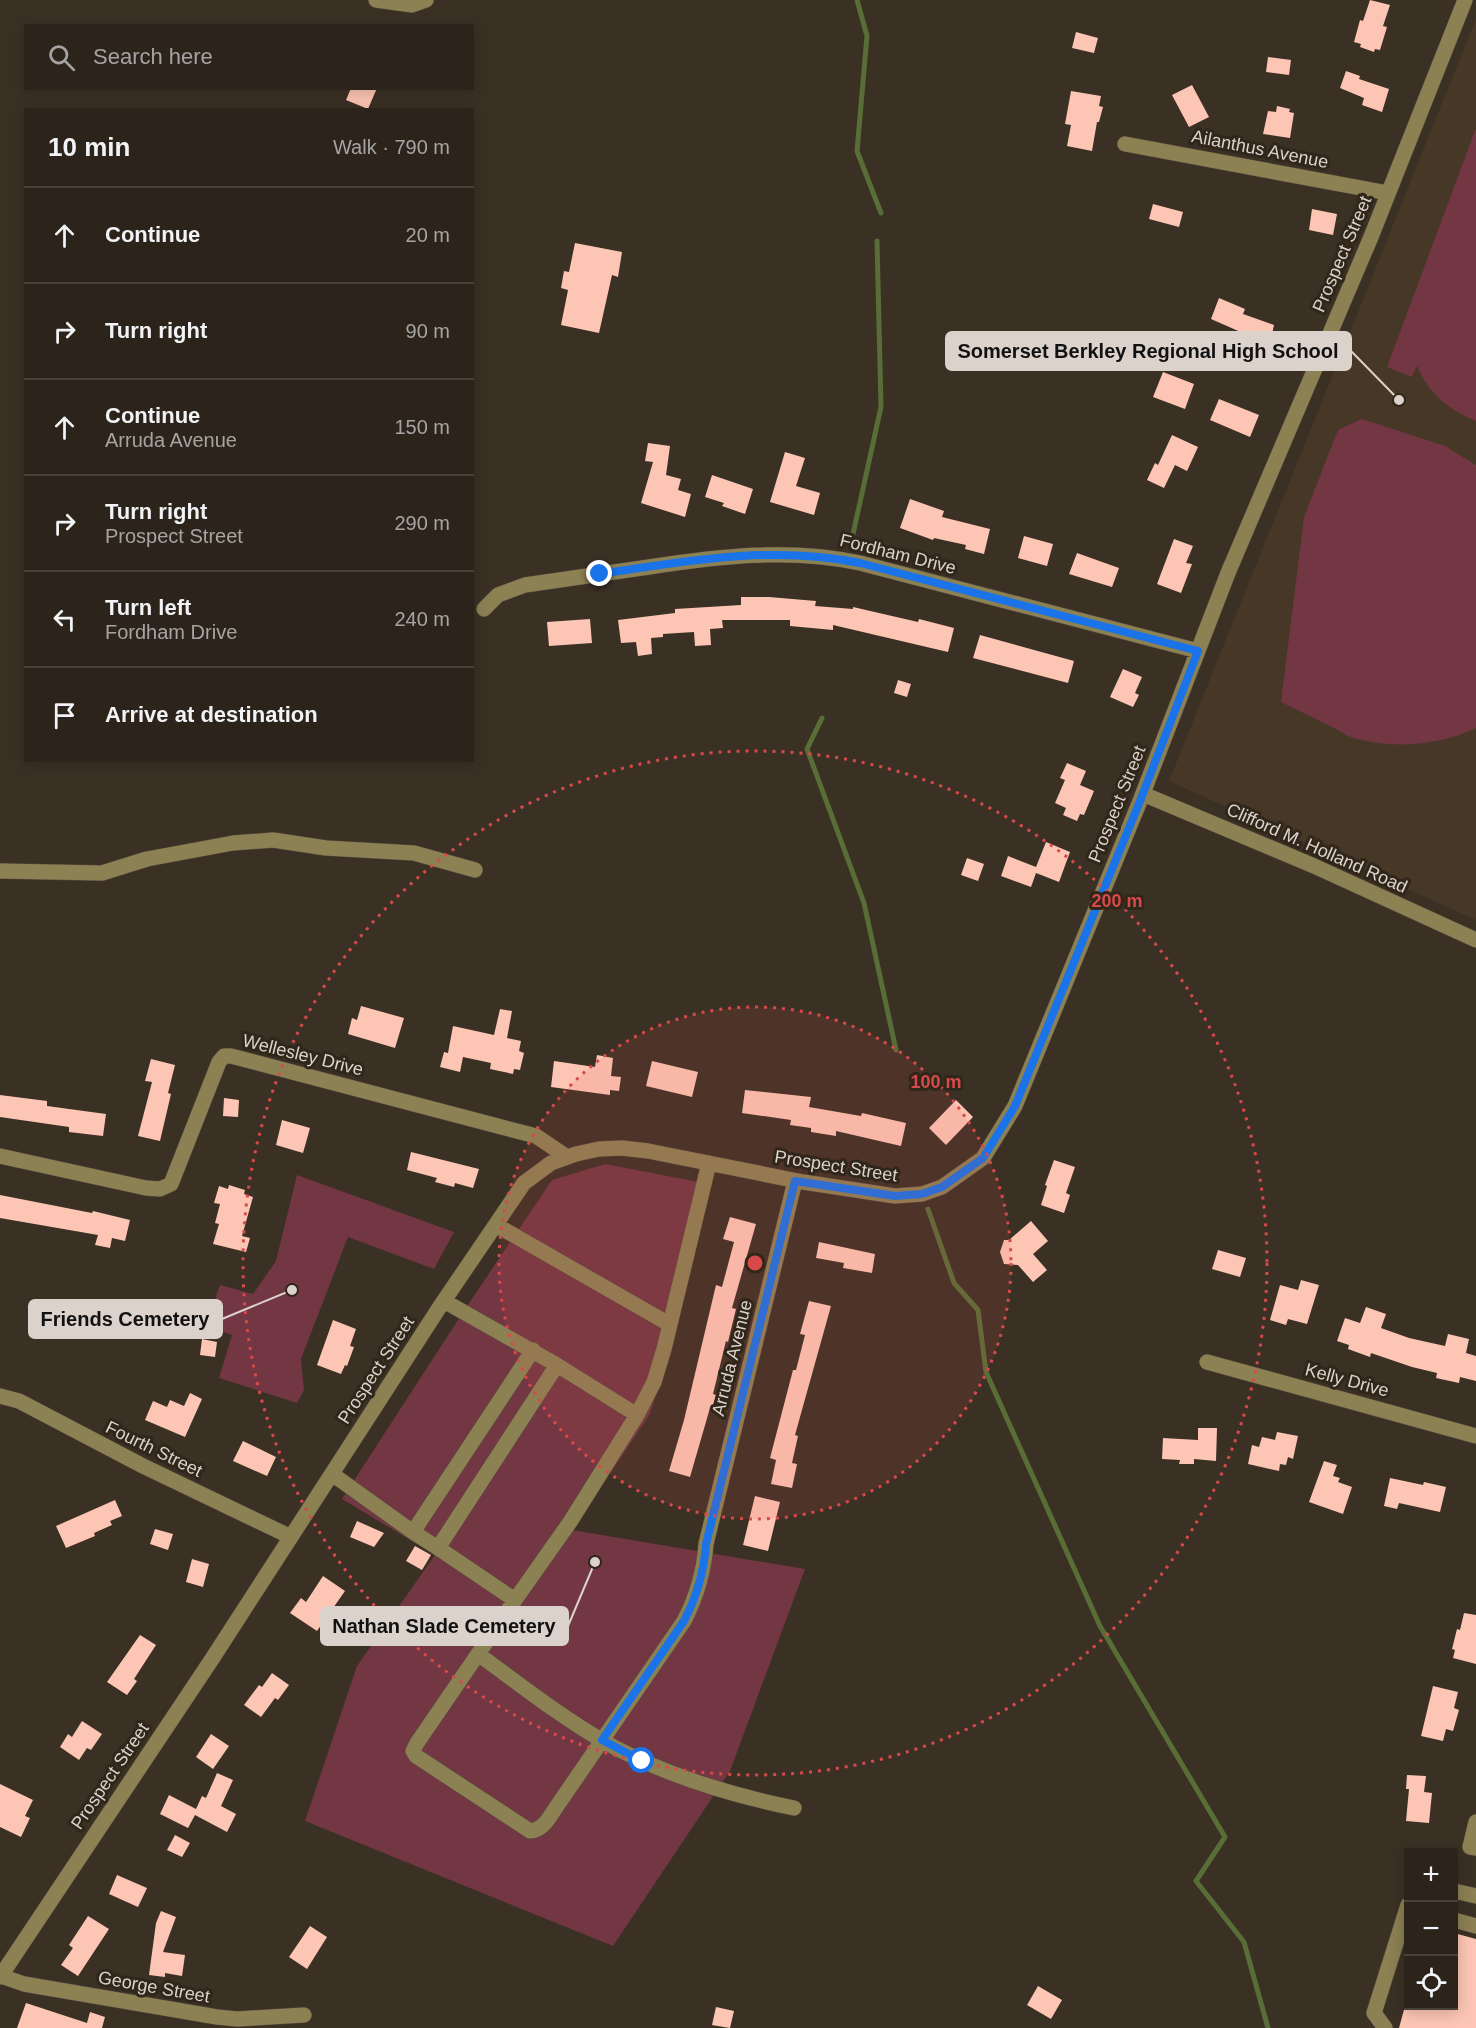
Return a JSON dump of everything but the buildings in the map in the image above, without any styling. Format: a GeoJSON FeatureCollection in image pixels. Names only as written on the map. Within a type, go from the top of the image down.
{"type":"FeatureCollection","features":[{"type":"Feature","properties":{"kind":"street"},"geometry":{"type":"LineString","coordinates":[[376,0],[412,5],[426,0]]}},
{"type":"Feature","properties":{"kind":"street","name":"Prospect Street"},"geometry":{"type":"LineString","coordinates":[[0,1977],[524,1183],[551,1163],[567,1157],[599,1149],[622,1148],[648,1151],[795,1181],[895,1196],[922,1194],[942,1187],[983,1158],[1015,1106],[1143,794],[1228,573],[1388,193],[1465,0]]}},
{"type":"Feature","properties":{"kind":"street","name":"Ailanthus Avenue"},"geometry":{"type":"LineString","coordinates":[[1125,144],[1388,193]]}},
{"type":"Feature","properties":{"kind":"street","name":"Fordham Drive"},"geometry":{"type":"LineString","coordinates":[[484,609],[498,595],[525,585],[706,558],[762,554],[806,555],[860,563],[1198,651]]}},
{"type":"Feature","properties":{"kind":"street","name":"Clifford M. Holland Road"},"geometry":{"type":"LineString","coordinates":[[1143,794],[1314,866],[1476,940]]}},
{"type":"Feature","properties":{"kind":"street"},"geometry":{"type":"LineString","coordinates":[[0,871],[102,873],[147,859],[233,843],[273,840],[326,848],[414,853],[475,870]]}},
{"type":"Feature","properties":{"kind":"street","name":"Wellesley Drive"},"geometry":{"type":"LineString","coordinates":[[0,1156],[146,1188],[160,1189],[171,1184],[219,1062],[225,1056],[231,1056],[536,1136],[567,1157]]}},
{"type":"Feature","properties":{"kind":"street"},"geometry":{"type":"LineString","coordinates":[[709,1163],[654,1382],[637,1415],[570,1522],[478,1654],[602,1740],[642,1761],[753,1800],[794,1808]]}},
{"type":"Feature","properties":{"kind":"street","name":"Arruda Avenue"},"geometry":{"type":"LineString","coordinates":[[478,1654],[413,1751],[416,1756],[500,1813],[530,1831],[535,1831],[541,1828],[557,1806],[684,1621],[694,1602],[703,1569],[706,1544],[795,1181]]}},
{"type":"Feature","properties":{"kind":"street"},"geometry":{"type":"LineString","coordinates":[[496,1225],[669,1324]]}},
{"type":"Feature","properties":{"kind":"street"},"geometry":{"type":"LineString","coordinates":[[444,1301],[532,1350],[637,1415]]}},
{"type":"Feature","properties":{"kind":"street"},"geometry":{"type":"LineString","coordinates":[[413,1532],[532,1350]]}},
{"type":"Feature","properties":{"kind":"street","name":"Kelly Drive"},"geometry":{"type":"LineString","coordinates":[[1207,1362],[1476,1436]]}},
{"type":"Feature","properties":{"kind":"street"},"geometry":{"type":"LineString","coordinates":[[438,1548],[557,1365]]}},
{"type":"Feature","properties":{"kind":"street","name":"Fourth Street"},"geometry":{"type":"LineString","coordinates":[[0,1396],[19,1401],[143,1466],[291,1537]]}},
{"type":"Feature","properties":{"kind":"street"},"geometry":{"type":"LineString","coordinates":[[332,1474],[413,1532],[515,1600]]}},
{"type":"Feature","properties":{"kind":"street"},"geometry":{"type":"LineString","coordinates":[[1473,1847],[1476,1822]]}},
{"type":"Feature","properties":{"kind":"street"},"geometry":{"type":"LineString","coordinates":[[1458,1892],[1476,1896]]}},
{"type":"Feature","properties":{"kind":"street"},"geometry":{"type":"LineString","coordinates":[[1385,2028],[1374,2013],[1404,1920]]}},
{"type":"Feature","properties":{"kind":"street"},"geometry":{"type":"LineString","coordinates":[[1458,1921],[1476,1926]]}},
{"type":"Feature","properties":{"kind":"street","name":"George Street"},"geometry":{"type":"LineString","coordinates":[[0,1977],[24,1984],[217,2017],[237,2019],[304,2015]]}},
{"type":"Feature","properties":{"kind":"shaded area"},"geometry":{"type":"Polygon","coordinates":[[[1476,19],[1476,920],[1169,781],[1476,19]]]}},
{"type":"Feature","properties":{"kind":"shaded area"},"geometry":{"type":"Polygon","coordinates":[[[1476,128],[1476,421],[1440,400],[1427,384],[1417,366],[1412,377],[1387,367],[1476,128]]]}},
{"type":"Feature","properties":{"kind":"shaded area"},"geometry":{"type":"Polygon","coordinates":[[[1362,419],[1445,446],[1476,465],[1476,728],[1433,742],[1387,744],[1357,739],[1281,702],[1304,517],[1338,430],[1362,419]]]}},
{"type":"Feature","properties":{"kind":"shaded area"},"geometry":{"type":"Polygon","coordinates":[[[605,1164],[709,1184],[650,1414],[572,1530],[805,1569],[730,1771],[613,1946],[305,1821],[357,1666],[435,1555],[342,1499],[552,1180],[605,1164]]]}},
{"type":"Feature","properties":{"kind":"shaded area"},"geometry":{"type":"Polygon","coordinates":[[[297,1175],[454,1232],[434,1269],[348,1237],[301,1359],[304,1390],[297,1403],[219,1378],[232,1335],[206,1326],[220,1285],[253,1294],[276,1261],[297,1175]]]}},
{"type":"Feature","properties":{"kind":"waterway"},"geometry":{"type":"LineString","coordinates":[[857,0],[867,36],[857,151],[881,213]]}},
{"type":"Feature","properties":{"kind":"waterway"},"geometry":{"type":"LineString","coordinates":[[853,534],[881,407],[877,241]]}},
{"type":"Feature","properties":{"kind":"waterway"},"geometry":{"type":"LineString","coordinates":[[822,718],[807,749],[864,903],[896,1050]]}},
{"type":"Feature","properties":{"kind":"waterway"},"geometry":{"type":"LineString","coordinates":[[928,1209],[954,1283],[978,1310],[986,1372],[1100,1626],[1225,1837],[1196,1881],[1244,1942],[1268,2028]]}},
{"type":"Feature","properties":{"kind":"place","name":"Somerset Berkley Regional High School"},"geometry":{"type":"Point","coordinates":[1399,400]}},
{"type":"Feature","properties":{"kind":"place","name":"Friends Cemetery"},"geometry":{"type":"Point","coordinates":[292,1290]}},
{"type":"Feature","properties":{"kind":"place","name":"Nathan Slade Cemetery"},"geometry":{"type":"Point","coordinates":[595,1562]}},
{"type":"Feature","properties":{"kind":"route"},"geometry":{"type":"LineString","coordinates":[[600,574],[706,558],[762,554],[815,555],[860,563],[1198,651],[1140,801],[1015,1106],[983,1158],[942,1187],[922,1194],[895,1196],[795,1181],[706,1544],[703,1569],[694,1602],[684,1621],[602,1740],[642,1761]]}}]}
